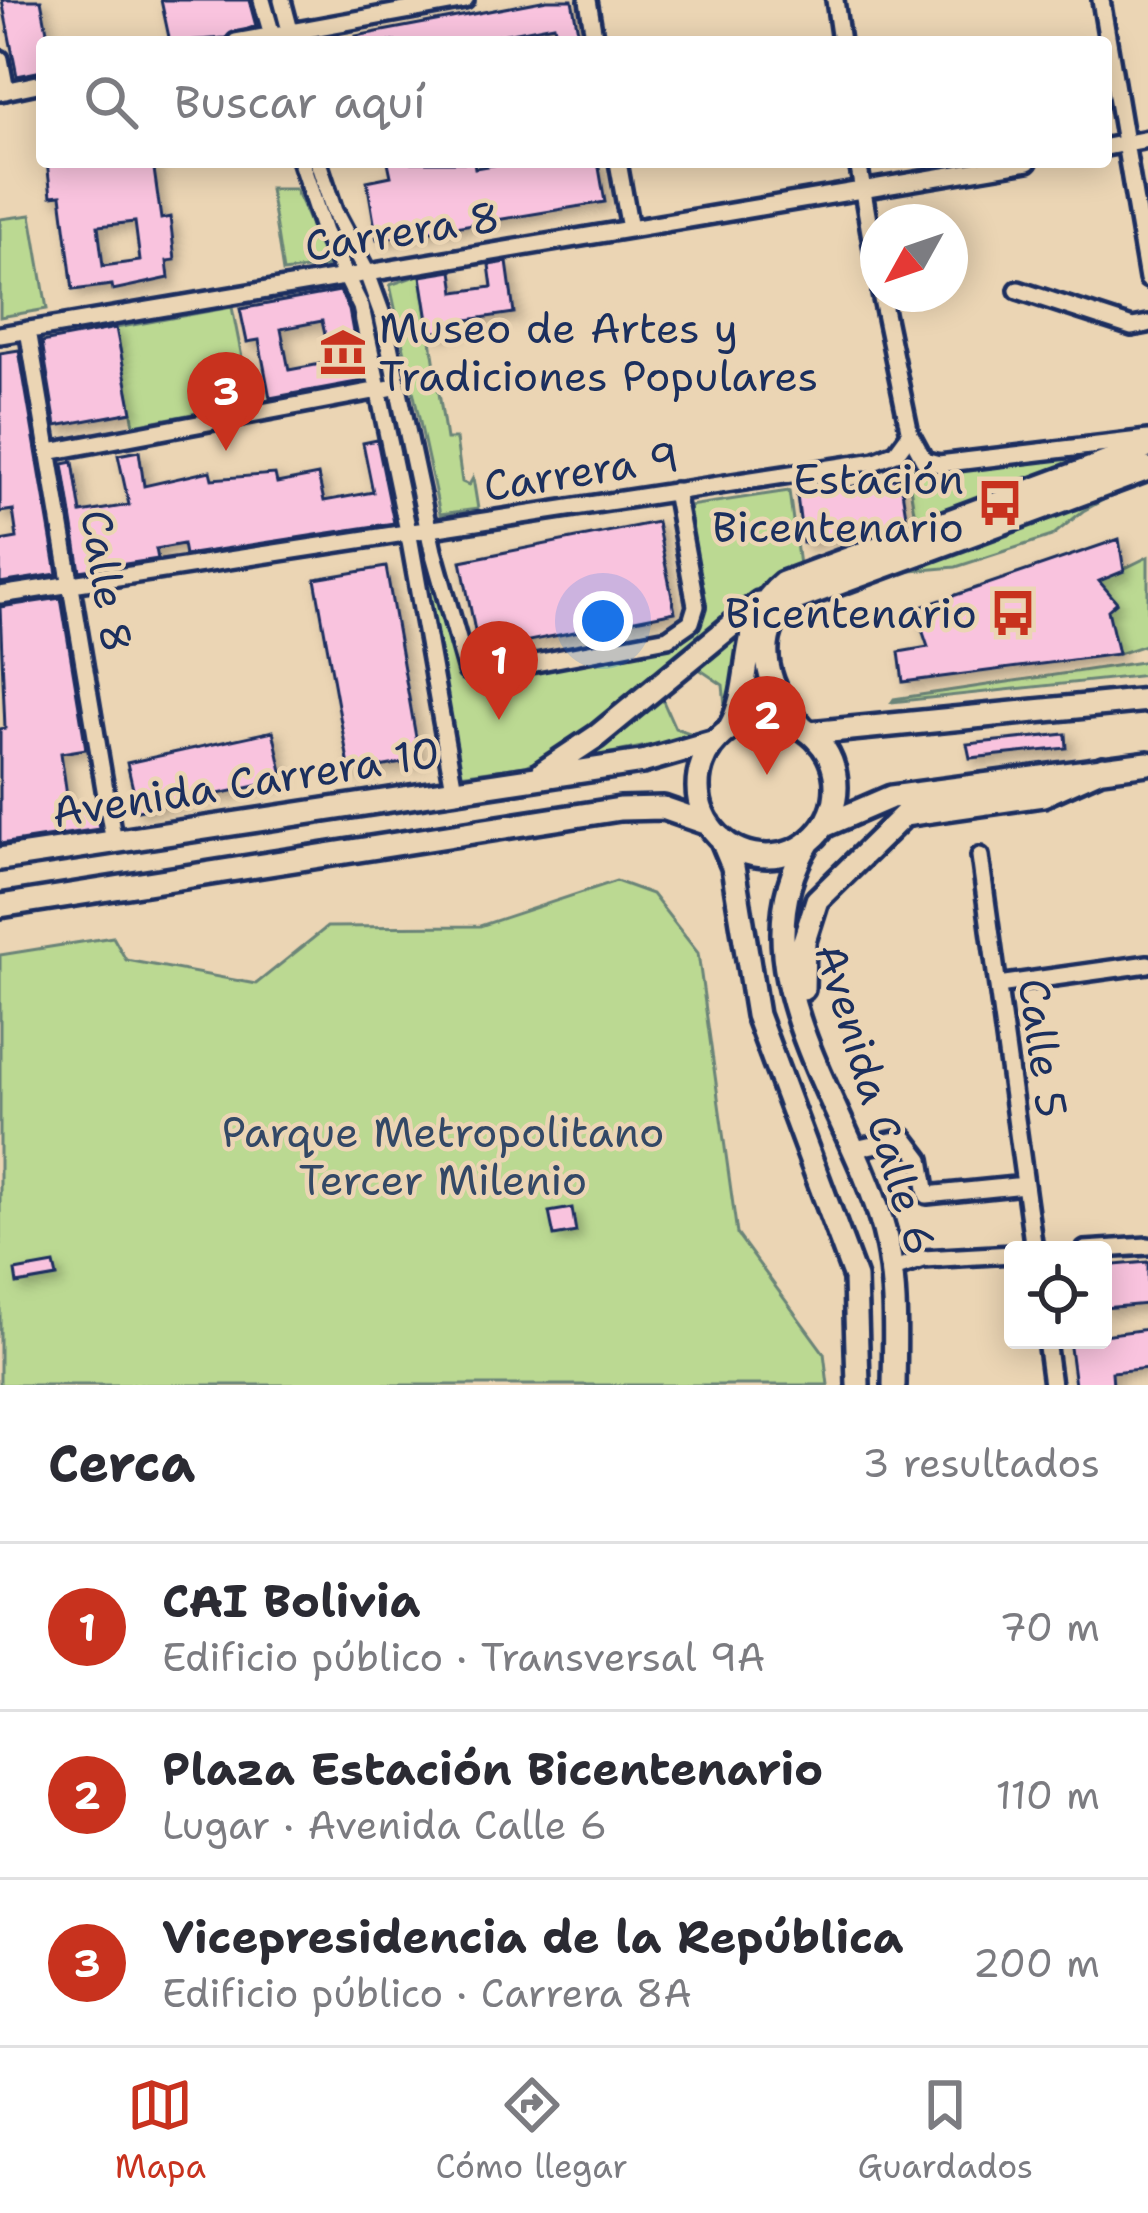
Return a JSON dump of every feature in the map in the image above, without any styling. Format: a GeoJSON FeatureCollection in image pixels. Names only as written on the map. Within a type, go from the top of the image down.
{"type":"FeatureCollection","features":[{"type":"Feature","properties":{"kind":"main road"},"geometry":{"type":"LineString","coordinates":[[532,779],[597,736],[774,590],[800,574],[1148,443]]}},
{"type":"Feature","properties":{"kind":"main road"},"geometry":{"type":"LineString","coordinates":[[825,825],[836,778],[831,760],[776,694],[767,671],[768,636],[791,602],[1148,469]]}},
{"type":"Feature","properties":{"kind":"main road"},"geometry":{"type":"LineString","coordinates":[[774,590],[751,628],[745,691],[698,781],[715,831],[744,852],[771,856],[809,842],[825,825],[891,797],[1148,764]]}},
{"type":"Feature","properties":{"kind":"main road"},"geometry":{"type":"LineString","coordinates":[[722,735],[758,718],[806,730],[1148,700]]}},
{"type":"Feature","properties":{"kind":"main road","name":"Avenida Carrera 10"},"geometry":{"type":"LineString","coordinates":[[0,859],[670,758],[722,735]]}},
{"type":"Feature","properties":{"kind":"main road"},"geometry":{"type":"LineString","coordinates":[[802,1026],[804,941],[810,913],[826,888],[886,829],[910,812],[1043,795],[1103,768]]}},
{"type":"Feature","properties":{"kind":"main road","name":"Avenida Carrera 10"},"geometry":{"type":"LineString","coordinates":[[0,906],[620,809],[663,808],[715,831]]}},
{"type":"Feature","properties":{"kind":"main road","name":"Avenida Calle 6"},"geometry":{"type":"LineString","coordinates":[[715,831],[733,867],[757,1015],[855,1278],[858,1385]]}},
{"type":"Feature","properties":{"kind":"main road","name":"Avenida Calle 6"},"geometry":{"type":"LineString","coordinates":[[809,842],[790,874],[782,910],[802,1026],[879,1216],[892,1270],[894,1385]]}},
{"type":"Feature","properties":{"kind":"street"},"geometry":{"type":"LineString","coordinates":[[262,0],[272,36]]}},
{"type":"Feature","properties":{"kind":"street"},"geometry":{"type":"LineString","coordinates":[[282,0],[292,36]]}},
{"type":"Feature","properties":{"kind":"street"},"geometry":{"type":"LineString","coordinates":[[297,36],[465,0]]}},
{"type":"Feature","properties":{"kind":"street"},"geometry":{"type":"LineString","coordinates":[[588,0],[595,36]]}},
{"type":"Feature","properties":{"kind":"street"},"geometry":{"type":"LineString","coordinates":[[836,0],[840,36]]}},
{"type":"Feature","properties":{"kind":"street"},"geometry":{"type":"LineString","coordinates":[[1101,0],[1107,36]]}},
{"type":"Feature","properties":{"kind":"street"},"geometry":{"type":"LineString","coordinates":[[0,59],[3,91],[36,84]]}},
{"type":"Feature","properties":{"kind":"street"},"geometry":{"type":"LineString","coordinates":[[1112,66],[1148,279]]}},
{"type":"Feature","properties":{"kind":"street"},"geometry":{"type":"LineString","coordinates":[[1112,146],[1148,139]]}},
{"type":"Feature","properties":{"kind":"street"},"geometry":{"type":"LineString","coordinates":[[303,168],[324,232],[349,277],[380,390],[454,789]]}},
{"type":"Feature","properties":{"kind":"street"},"geometry":{"type":"LineString","coordinates":[[320,168],[334,212],[367,274],[398,386],[460,660],[472,674],[668,638],[685,629],[696,606],[675,491]]}},
{"type":"Feature","properties":{"kind":"street"},"geometry":{"type":"LineString","coordinates":[[619,168],[630,229]]}},
{"type":"Feature","properties":{"kind":"street"},"geometry":{"type":"LineString","coordinates":[[859,168],[865,204]]}},
{"type":"Feature","properties":{"kind":"street","name":"Carrera 8"},"geometry":{"type":"LineString","coordinates":[[0,335],[992,168]]}},
{"type":"Feature","properties":{"kind":"street"},"geometry":{"type":"LineString","coordinates":[[1018,290],[1132,327],[1148,324]]}},
{"type":"Feature","properties":{"kind":"street"},"geometry":{"type":"LineString","coordinates":[[885,312],[910,434],[924,460],[939,464],[1148,443]]}},
{"type":"Feature","properties":{"kind":"street","name":"Calle 8"},"geometry":{"type":"LineString","coordinates":[[28,330],[114,843]]}},
{"type":"Feature","properties":{"kind":"street"},"geometry":{"type":"LineString","coordinates":[[49,452],[398,386]]}},
{"type":"Feature","properties":{"kind":"street","name":"Carrera 9"},"geometry":{"type":"LineString","coordinates":[[0,595],[877,461],[896,453],[910,434]]}},
{"type":"Feature","properties":{"kind":"street","name":"Calle 5"},"geometry":{"type":"LineString","coordinates":[[980,856],[1033,1241]]}},
{"type":"Feature","properties":{"kind":"street"},"geometry":{"type":"LineString","coordinates":[[998,985],[1148,964]]}},
{"type":"Feature","properties":{"kind":"street"},"geometry":{"type":"LineString","coordinates":[[859,1148],[905,1138],[921,1159],[927,1195],[1025,1185]]}},
{"type":"Feature","properties":{"kind":"street"},"geometry":{"type":"LineString","coordinates":[[1112,1248],[1148,1246]]}},
{"type":"Feature","properties":{"kind":"street"},"geometry":{"type":"LineString","coordinates":[[892,1270],[923,1259],[1004,1254]]}},
{"type":"Feature","properties":{"kind":"street"},"geometry":{"type":"LineString","coordinates":[[1047,1349],[1052,1385]]}},
{"type":"Feature","properties":{"kind":"green space"},"geometry":{"type":"Polygon","coordinates":[[[270,189],[295,189],[329,266],[283,272],[270,189]]]}},
{"type":"Feature","properties":{"kind":"green space"},"geometry":{"type":"Polygon","coordinates":[[[31,215],[47,309],[0,317],[0,219],[31,215]]]}},
{"type":"Feature","properties":{"kind":"green space"},"geometry":{"type":"Polygon","coordinates":[[[421,274],[446,439],[456,439],[462,482],[469,485],[473,478],[478,509],[440,514],[390,285],[421,274]]]}},
{"type":"Feature","properties":{"kind":"green space"},"geometry":{"type":"Polygon","coordinates":[[[232,307],[251,403],[134,425],[116,328],[232,307]]]}},
{"type":"Feature","properties":{"kind":"green space"},"geometry":{"type":"Polygon","coordinates":[[[1106,453],[916,524],[907,468],[929,472],[1106,453]]]}},
{"type":"Feature","properties":{"kind":"green space"},"geometry":{"type":"Polygon","coordinates":[[[1140,480],[1083,511],[1052,536],[956,567],[877,574],[1140,480]]]}},
{"type":"Feature","properties":{"kind":"green space"},"geometry":{"type":"Polygon","coordinates":[[[789,491],[799,565],[581,738],[526,766],[459,775],[421,558],[429,557],[457,664],[466,678],[480,682],[679,643],[701,623],[703,613],[689,506],[789,491]]]}},
{"type":"Feature","properties":{"kind":"green space"},"geometry":{"type":"Polygon","coordinates":[[[1148,557],[1148,644],[1118,654],[1099,581],[1148,557]]]}},
{"type":"Feature","properties":{"kind":"green space"},"geometry":{"type":"Polygon","coordinates":[[[744,624],[738,687],[726,715],[723,685],[693,665],[744,624]]]}},
{"type":"Feature","properties":{"kind":"green space"},"geometry":{"type":"Polygon","coordinates":[[[1148,661],[1148,675],[892,702],[894,699],[1148,661]]]}},
{"type":"Feature","properties":{"kind":"green space"},"geometry":{"type":"Polygon","coordinates":[[[659,692],[675,728],[699,736],[575,760],[659,692]]]}},
{"type":"Feature","properties":{"kind":"green space","name":"Parque Metropolitano Tercer Milenio"},"geometry":{"type":"Polygon","coordinates":[[[616,881],[652,894],[698,953],[737,1234],[824,1353],[828,1385],[0,1385],[0,955],[113,937],[126,960],[256,984],[327,927],[480,926],[616,881]]]}},
{"type":"Feature","properties":{"kind":"building"},"geometry":{"type":"Polygon","coordinates":[[[2,0],[41,0],[48,36],[36,36],[36,72],[17,76],[2,0]]]}},
{"type":"Feature","properties":{"kind":"building"},"geometry":{"type":"Polygon","coordinates":[[[161,0],[249,0],[256,26],[230,36],[169,36],[161,0]]]}},
{"type":"Feature","properties":{"kind":"building"},"geometry":{"type":"Polygon","coordinates":[[[547,0],[572,0],[579,36],[557,36],[554,25],[495,36],[356,36],[547,0]]]}},
{"type":"Feature","properties":{"kind":"building"},"geometry":{"type":"Polygon","coordinates":[[[48,168],[154,168],[161,219],[170,217],[175,260],[167,261],[169,278],[113,290],[112,285],[73,290],[61,195],[51,196],[48,168]],[[135,222],[98,226],[103,266],[140,261],[135,222]]]}},
{"type":"Feature","properties":{"kind":"building"},"geometry":{"type":"Polygon","coordinates":[[[389,168],[599,168],[605,202],[377,240],[367,181],[391,176],[389,168]]]}},
{"type":"Feature","properties":{"kind":"building"},"geometry":{"type":"Polygon","coordinates":[[[507,262],[514,313],[460,321],[461,328],[430,333],[421,276],[452,271],[455,292],[492,287],[489,265],[507,262]]]}},
{"type":"Feature","properties":{"kind":"building","name":"Museo de Artes y Tradiciones Populares"},"geometry":{"type":"Polygon","coordinates":[[[340,291],[349,310],[362,381],[270,398],[259,340],[247,342],[240,309],[340,291]],[[322,321],[281,329],[289,370],[331,362],[322,321]]]}},
{"type":"Feature","properties":{"kind":"building"},"geometry":{"type":"Polygon","coordinates":[[[116,328],[132,412],[56,426],[42,342],[116,328]]]}},
{"type":"Feature","properties":{"kind":"building"},"geometry":{"type":"Polygon","coordinates":[[[19,350],[57,574],[0,583],[0,541],[17,538],[13,510],[0,512],[0,353],[19,350]]]}},
{"type":"Feature","properties":{"kind":"building"},"geometry":{"type":"Polygon","coordinates":[[[377,440],[394,523],[185,555],[183,544],[156,549],[158,559],[80,571],[63,464],[73,462],[81,513],[129,505],[118,455],[139,451],[144,486],[210,471],[212,479],[275,474],[277,483],[318,475],[324,501],[373,492],[363,443],[377,440]]]}},
{"type":"Feature","properties":{"kind":"building"},"geometry":{"type":"Polygon","coordinates":[[[900,478],[907,521],[803,543],[797,496],[900,478]]]}},
{"type":"Feature","properties":{"kind":"building"},"geometry":{"type":"Polygon","coordinates":[[[657,522],[675,612],[479,651],[461,561],[657,522]]]}},
{"type":"Feature","properties":{"kind":"building","name":"Bicentenario"},"geometry":{"type":"Polygon","coordinates":[[[1119,539],[1124,571],[1099,581],[1117,602],[1108,610],[1118,654],[903,682],[899,652],[928,647],[915,609],[1119,539]]]}},
{"type":"Feature","properties":{"kind":"building"},"geometry":{"type":"Polygon","coordinates":[[[386,567],[420,760],[350,772],[315,579],[386,567]]]}},
{"type":"Feature","properties":{"kind":"building"},"geometry":{"type":"Polygon","coordinates":[[[61,598],[86,749],[61,753],[69,810],[96,805],[99,829],[0,844],[0,729],[5,728],[0,607],[61,598]]]}},
{"type":"Feature","properties":{"kind":"building"},"geometry":{"type":"Polygon","coordinates":[[[273,731],[284,780],[138,811],[127,763],[273,731]]]}},
{"type":"Feature","properties":{"kind":"building","name":"Bicentenario"},"geometry":{"type":"Polygon","coordinates":[[[1066,734],[1067,748],[970,758],[967,744],[1066,734]]]}},
{"type":"Feature","properties":{"kind":"building"},"geometry":{"type":"Polygon","coordinates":[[[572,1208],[576,1232],[554,1236],[549,1212],[572,1208]]]}},
{"type":"Feature","properties":{"kind":"building"},"geometry":{"type":"Polygon","coordinates":[[[1148,1262],[1148,1304],[1112,1307],[1112,1265],[1148,1262]]]}},
{"type":"Feature","properties":{"kind":"building"},"geometry":{"type":"Polygon","coordinates":[[[54,1264],[57,1277],[17,1284],[15,1271],[54,1264]]]}},
{"type":"Feature","properties":{"kind":"building"},"geometry":{"type":"Polygon","coordinates":[[[1148,1329],[1148,1368],[1112,1372],[1113,1385],[1075,1385],[1070,1349],[1112,1349],[1112,1334],[1148,1329]]]}},
{"type":"Feature","properties":{"kind":"place","name":"Museo de Artes y Tradiciones Populares"},"geometry":{"type":"Point","coordinates":[343,352]}},
{"type":"Feature","properties":{"kind":"place","name":"Vicepresidencia de la República"},"geometry":{"type":"Point","coordinates":[226,451]}},
{"type":"Feature","properties":{"kind":"place","name":"Estación Bicentenario"},"geometry":{"type":"Point","coordinates":[1000,503]}},
{"type":"Feature","properties":{"kind":"place","name":"Bicentenario"},"geometry":{"type":"Point","coordinates":[1013,613]}},
{"type":"Feature","properties":{"kind":"place","name":"CAI Bolivia"},"geometry":{"type":"Point","coordinates":[499,720]}},
{"type":"Feature","properties":{"kind":"place","name":"Plaza Estación Bicentenario"},"geometry":{"type":"Point","coordinates":[767,775]}}]}
